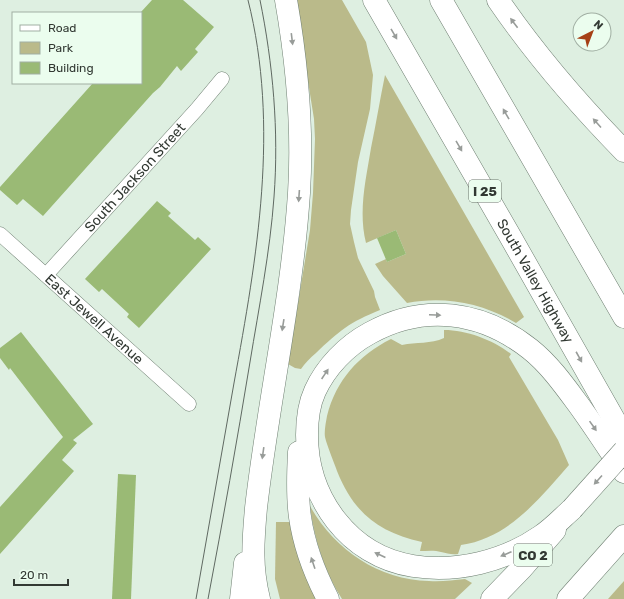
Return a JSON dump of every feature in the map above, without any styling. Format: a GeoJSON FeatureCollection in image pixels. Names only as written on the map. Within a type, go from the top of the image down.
{"type":"FeatureCollection","features":[{"type":"Feature","properties":{"kind":"main road"},"geometry":{"type":"LineString","coordinates":[[260,599],[256,585],[252,547],[256,508],[293,253],[298,206],[300,157],[299,113],[295,67],[286,0]]}},
{"type":"Feature","properties":{"kind":"main road","name":"South Valley Highway"},"geometry":{"type":"LineString","coordinates":[[374,0],[624,437]]}},
{"type":"Feature","properties":{"kind":"main road"},"geometry":{"type":"LineString","coordinates":[[441,0],[624,317]]}},
{"type":"Feature","properties":{"kind":"main road"},"geometry":{"type":"LineString","coordinates":[[498,0],[526,39],[556,76],[624,151]]}},
{"type":"Feature","properties":{"kind":"main road"},"geometry":{"type":"LineString","coordinates":[[520,138],[624,296]]}},
{"type":"Feature","properties":{"kind":"main road"},"geometry":{"type":"LineString","coordinates":[[328,599],[312,564],[300,516],[298,467],[299,444],[304,417],[313,394],[325,374],[338,357],[357,340],[380,327],[408,317],[428,315],[457,316],[474,320],[510,335],[542,358],[568,391],[624,472]]}},
{"type":"Feature","properties":{"kind":"main road"},"geometry":{"type":"LineString","coordinates":[[313,394],[307,426],[307,441],[308,458],[317,490],[326,507],[349,535],[378,555],[395,562],[424,568],[455,568],[483,562],[500,557],[534,540],[553,527],[572,509]]}},
{"type":"Feature","properties":{"kind":"main road","name":"CO 2"},"geometry":{"type":"LineString","coordinates":[[492,599],[522,568],[624,451]]}},
{"type":"Feature","properties":{"kind":"main road"},"geometry":{"type":"LineString","coordinates":[[241,599],[246,561],[256,508]]}},
{"type":"Feature","properties":{"kind":"main road"},"geometry":{"type":"LineString","coordinates":[[568,599],[624,536]]}},
{"type":"Feature","properties":{"kind":"street","name":"South Jackson Street"},"geometry":{"type":"LineString","coordinates":[[46,275],[222,79]]}},
{"type":"Feature","properties":{"kind":"street","name":"East Jewell Avenue"},"geometry":{"type":"LineString","coordinates":[[0,234],[189,404]]}},
{"type":"Feature","properties":{"kind":"green space"},"geometry":{"type":"Polygon","coordinates":[[[295,0],[342,0],[366,42],[373,75],[370,109],[358,162],[350,224],[358,258],[374,291],[380,310],[353,323],[338,333],[301,369],[295,368],[288,364],[310,230],[315,139],[314,119],[295,0]]]}},
{"type":"Feature","properties":{"kind":"green space"},"geometry":{"type":"Polygon","coordinates":[[[385,75],[524,317],[516,323],[490,310],[463,303],[435,300],[407,303],[383,276],[375,264],[386,259],[387,262],[406,254],[396,230],[366,243],[364,231],[363,207],[365,183],[385,75]]]}},
{"type":"Feature","properties":{"kind":"green space"},"geometry":{"type":"Polygon","coordinates":[[[444,330],[453,330],[471,334],[488,340],[511,354],[509,357],[558,440],[569,465],[522,515],[508,526],[494,534],[478,541],[461,545],[458,554],[449,554],[436,551],[420,551],[422,542],[393,533],[369,518],[351,498],[344,486],[337,471],[325,435],[327,416],[336,391],[350,370],[359,361],[379,345],[391,339],[402,345],[434,341],[444,338],[444,330]]]}},
{"type":"Feature","properties":{"kind":"green space"},"geometry":{"type":"Polygon","coordinates":[[[310,506],[320,522],[332,536],[359,559],[375,568],[392,575],[410,579],[438,581],[465,579],[472,583],[455,599],[342,599],[325,566],[314,530],[310,506]]]}},
{"type":"Feature","properties":{"kind":"green space"},"geometry":{"type":"Polygon","coordinates":[[[276,522],[291,522],[319,599],[280,599],[275,579],[276,522]]]}},
{"type":"Feature","properties":{"kind":"green space"},"geometry":{"type":"Polygon","coordinates":[[[624,581],[624,599],[608,599],[624,581]]]}},
{"type":"Feature","properties":{"kind":"building"},"geometry":{"type":"Polygon","coordinates":[[[152,0],[183,0],[214,27],[195,49],[198,52],[181,71],[177,66],[160,87],[43,216],[23,199],[17,205],[0,190],[0,187],[92,84],[142,84],[141,12],[152,0]]]}},
{"type":"Feature","properties":{"kind":"building"},"geometry":{"type":"Polygon","coordinates":[[[157,201],[171,213],[168,216],[195,240],[198,237],[211,249],[139,328],[127,317],[129,314],[102,289],[99,292],[85,279],[157,201]]]}},
{"type":"Feature","properties":{"kind":"building"},"geometry":{"type":"Polygon","coordinates":[[[396,230],[406,254],[387,262],[377,238],[396,230]]]}},
{"type":"Feature","properties":{"kind":"building"},"geometry":{"type":"Polygon","coordinates":[[[21,332],[93,424],[73,440],[77,443],[62,460],[74,471],[0,554],[0,507],[63,437],[10,368],[9,370],[0,358],[0,348],[21,332]]]}},
{"type":"Feature","properties":{"kind":"building"},"geometry":{"type":"Polygon","coordinates":[[[118,474],[136,475],[131,599],[112,599],[118,474]]]}},
{"type":"Feature","properties":{"kind":"tram line"},"geometry":{"type":"LineString","coordinates":[[196,599],[243,336],[257,240],[262,192],[264,144],[263,96],[258,48],[248,0]]}},
{"type":"Feature","properties":{"kind":"tram line"},"geometry":{"type":"LineString","coordinates":[[208,599],[230,480],[267,259],[274,197],[276,147],[274,98],[265,24],[260,0]]}}]}
